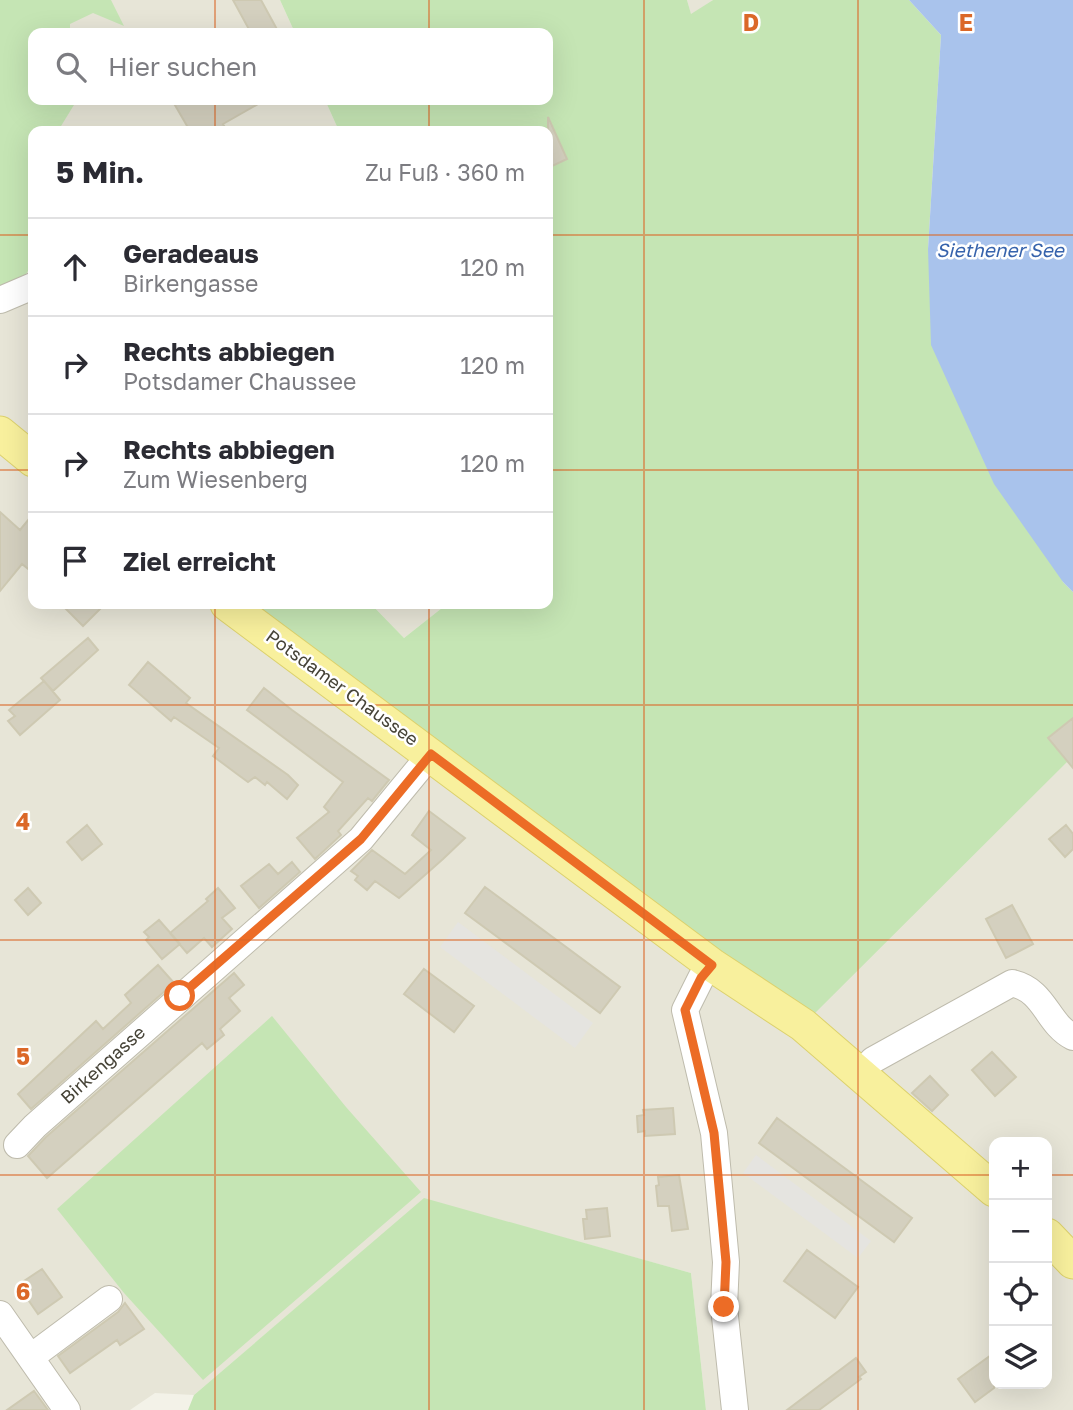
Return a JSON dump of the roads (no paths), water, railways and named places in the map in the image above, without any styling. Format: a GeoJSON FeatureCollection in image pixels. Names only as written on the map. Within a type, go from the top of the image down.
{"type":"FeatureCollection","features":[{"type":"Feature","properties":{"kind":"main road"},"geometry":{"type":"LineString","coordinates":[[0,433],[28,456]]}},
{"type":"Feature","properties":{"kind":"main road","name":"Potsdamer Chaussee"},"geometry":{"type":"LineString","coordinates":[[235,609],[712,965],[803,1025],[989,1186]]}},
{"type":"Feature","properties":{"kind":"main road"},"geometry":{"type":"LineString","coordinates":[[1052,1241],[1073,1262]]}},
{"type":"Feature","properties":{"kind":"street","name":"Birkengasse"},"geometry":{"type":"LineString","coordinates":[[17,1145],[159,1014],[361,839],[431,754]]}},
{"type":"Feature","properties":{"kind":"street"},"geometry":{"type":"LineString","coordinates":[[712,965],[701,978],[685,1010],[714,1133],[726,1262],[724,1307],[735,1410]]}},
{"type":"Feature","properties":{"kind":"street"},"geometry":{"type":"LineString","coordinates":[[860,1074],[873,1060],[1012,983],[1027,986],[1062,1030],[1073,1037]]}},
{"type":"Feature","properties":{"kind":"street"},"geometry":{"type":"LineString","coordinates":[[31,1357],[109,1299]]}},
{"type":"Feature","properties":{"kind":"street"},"geometry":{"type":"LineString","coordinates":[[0,1314],[67,1410]]}},
{"type":"Feature","properties":{"kind":"water","name":"Siethener See"},"geometry":{"type":"Polygon","coordinates":[[[909,0],[1073,0],[1073,592],[1063,582],[994,484],[931,345],[928,249],[941,35],[909,0]]]}}]}
